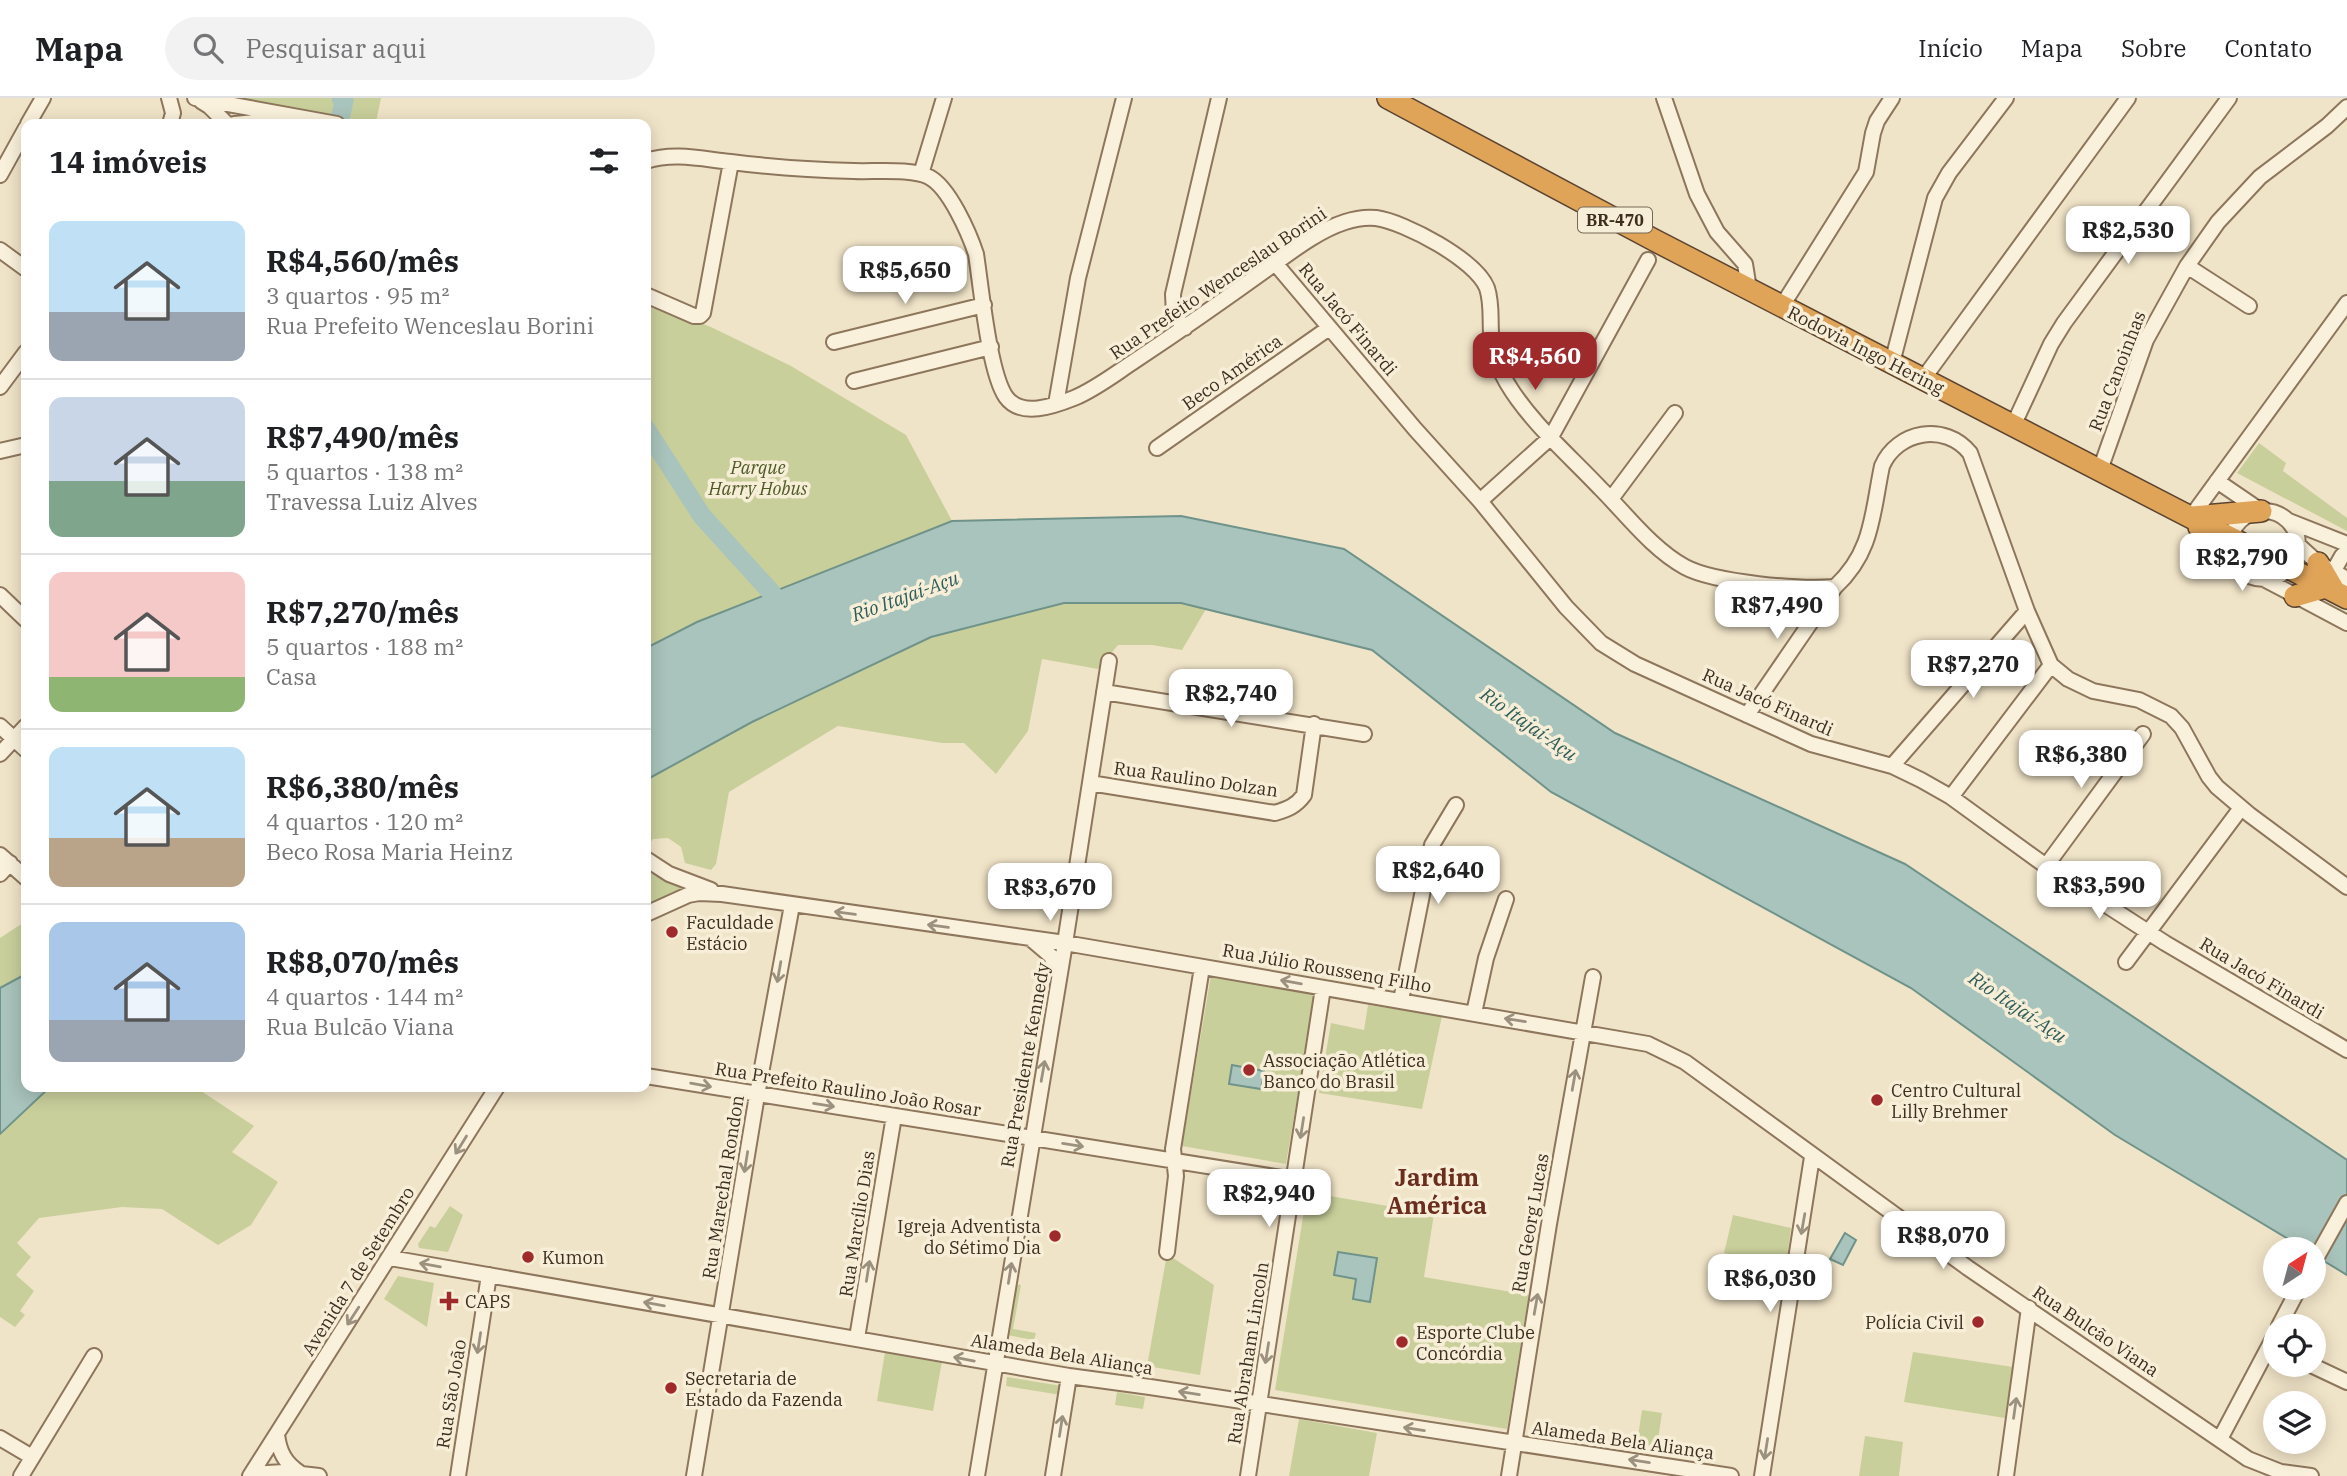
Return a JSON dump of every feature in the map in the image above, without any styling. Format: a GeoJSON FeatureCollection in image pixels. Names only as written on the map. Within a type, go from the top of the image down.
{"type":"FeatureCollection","features":[{"type":"Feature","properties":{"kind":"highway","name":"Rodovia Ingo Hering"},"geometry":{"type":"LineString","coordinates":[[1388,98],[1749,289],[2290,568],[2334,581]]}},
{"type":"Feature","properties":{"kind":"highway"},"geometry":{"type":"LineString","coordinates":[[2191,517],[2260,511]]}},
{"type":"Feature","properties":{"kind":"highway"},"geometry":{"type":"LineString","coordinates":[[2191,517],[2236,566]]}},
{"type":"Feature","properties":{"kind":"highway"},"geometry":{"type":"LineString","coordinates":[[2295,596],[2334,581]]}},
{"type":"Feature","properties":{"kind":"street"},"geometry":{"type":"LineString","coordinates":[[31,119],[43,98]]}},
{"type":"Feature","properties":{"kind":"street"},"geometry":{"type":"LineString","coordinates":[[169,98],[173,113],[171,119]]}},
{"type":"Feature","properties":{"kind":"street"},"geometry":{"type":"LineString","coordinates":[[196,98],[300,119]]}},
{"type":"Feature","properties":{"kind":"street"},"geometry":{"type":"LineString","coordinates":[[196,98],[222,119]]}},
{"type":"Feature","properties":{"kind":"street"},"geometry":{"type":"LineString","coordinates":[[651,160],[679,156],[831,171],[920,174],[944,98]]}},
{"type":"Feature","properties":{"kind":"street"},"geometry":{"type":"LineString","coordinates":[[1056,404],[1078,278],[1124,98]]}},
{"type":"Feature","properties":{"kind":"street"},"geometry":{"type":"LineString","coordinates":[[1185,328],[1174,315],[1172,293],[1219,98]]}},
{"type":"Feature","properties":{"kind":"street"},"geometry":{"type":"LineString","coordinates":[[1664,98],[1697,194],[1717,232],[1745,264],[1749,289]]}},
{"type":"Feature","properties":{"kind":"street"},"geometry":{"type":"LineString","coordinates":[[1782,306],[1863,178],[1873,133],[1882,112],[1892,98]]}},
{"type":"Feature","properties":{"kind":"street"},"geometry":{"type":"LineString","coordinates":[[1892,363],[1935,198],[1949,173],[2006,98]]}},
{"type":"Feature","properties":{"kind":"street"},"geometry":{"type":"LineString","coordinates":[[1923,379],[2128,98]]}},
{"type":"Feature","properties":{"kind":"street"},"geometry":{"type":"LineString","coordinates":[[2013,426],[2057,334],[2229,98]]}},
{"type":"Feature","properties":{"kind":"street","name":"Rua Canoinhas"},"geometry":{"type":"LineString","coordinates":[[2100,470],[2146,340],[2187,265],[2218,222],[2260,177],[2327,126],[2347,107]]}},
{"type":"Feature","properties":{"kind":"street"},"geometry":{"type":"LineString","coordinates":[[0,175],[21,137]]}},
{"type":"Feature","properties":{"kind":"street"},"geometry":{"type":"LineString","coordinates":[[651,297],[694,316],[703,313],[731,162]]}},
{"type":"Feature","properties":{"kind":"street","name":"Rua Prefeito Wenceslau Borini"},"geometry":{"type":"LineString","coordinates":[[920,174],[929,177],[943,189],[966,229],[976,254],[991,347],[1001,388],[1007,399],[1015,405],[1025,408],[1056,404],[1091,389],[1324,232],[1346,221],[1376,218],[1447,249],[1474,269],[1487,288],[1490,300],[1492,344],[1497,362],[1517,398],[1648,537],[1687,568],[1718,577],[1802,589],[1835,587]]}},
{"type":"Feature","properties":{"kind":"street"},"geometry":{"type":"LineString","coordinates":[[0,250],[21,265]]}},
{"type":"Feature","properties":{"kind":"street"},"geometry":{"type":"LineString","coordinates":[[1480,501],[1551,437],[1648,260]]}},
{"type":"Feature","properties":{"kind":"street","name":"Rua Jacó Finardi"},"geometry":{"type":"LineString","coordinates":[[1275,263],[1480,501],[1566,607],[1601,643],[1635,664],[1828,750],[1892,766],[1921,779],[1951,797],[2046,866],[2149,932],[2347,1050]]}},
{"type":"Feature","properties":{"kind":"street"},"geometry":{"type":"LineString","coordinates":[[2187,265],[2249,306]]}},
{"type":"Feature","properties":{"kind":"street"},"geometry":{"type":"LineString","coordinates":[[2191,517],[2347,303]]}},
{"type":"Feature","properties":{"kind":"street"},"geometry":{"type":"LineString","coordinates":[[834,342],[984,304]]}},
{"type":"Feature","properties":{"kind":"street","name":"Beco América"},"geometry":{"type":"LineString","coordinates":[[1157,448],[1329,328]]}},
{"type":"Feature","properties":{"kind":"street"},"geometry":{"type":"LineString","coordinates":[[854,381],[991,347]]}},
{"type":"Feature","properties":{"kind":"street"},"geometry":{"type":"LineString","coordinates":[[0,363],[12,363],[21,357]]}},
{"type":"Feature","properties":{"kind":"street"},"geometry":{"type":"LineString","coordinates":[[0,387],[21,360]]}},
{"type":"Feature","properties":{"kind":"street"},"geometry":{"type":"LineString","coordinates":[[1611,499],[1675,413]]}},
{"type":"Feature","properties":{"kind":"street"},"geometry":{"type":"LineString","coordinates":[[1747,715],[1835,587],[1852,570],[1863,553],[1886,457],[1905,440],[1916,435],[1939,435],[1959,442],[1970,453],[2027,611],[2051,665],[2068,679],[2093,691],[2138,700],[2171,716],[2188,737],[2209,776],[2241,808],[2347,887]]}},
{"type":"Feature","properties":{"kind":"street"},"geometry":{"type":"LineString","coordinates":[[0,451],[21,446]]}},
{"type":"Feature","properties":{"kind":"street"},"geometry":{"type":"LineString","coordinates":[[2217,481],[2260,511]]}},
{"type":"Feature","properties":{"kind":"street"},"geometry":{"type":"LineString","coordinates":[[2347,544],[2289,521],[2276,513],[2260,511],[2241,520],[2230,537],[2230,552],[2236,566],[2249,577],[2266,580],[2347,623]]}},
{"type":"Feature","properties":{"kind":"street"},"geometry":{"type":"LineString","coordinates":[[2289,521],[2297,544],[2334,581],[2342,556],[2347,552]]}},
{"type":"Feature","properties":{"kind":"street"},"geometry":{"type":"LineString","coordinates":[[2266,580],[2279,577],[2290,568],[2297,544]]}},
{"type":"Feature","properties":{"kind":"street"},"geometry":{"type":"LineString","coordinates":[[0,595],[21,615]]}},
{"type":"Feature","properties":{"kind":"street"},"geometry":{"type":"LineString","coordinates":[[1892,766],[2027,611]]}},
{"type":"Feature","properties":{"kind":"street","name":"Rua Presidente Kennedy"},"geometry":{"type":"LineString","coordinates":[[976,1476],[1109,661]]}},
{"type":"Feature","properties":{"kind":"street"},"geometry":{"type":"LineString","coordinates":[[1951,797],[2051,665]]}},
{"type":"Feature","properties":{"kind":"street"},"geometry":{"type":"LineString","coordinates":[[1104,692],[1364,734]]}},
{"type":"Feature","properties":{"kind":"street","name":"Rua Raulino Dolzan"},"geometry":{"type":"LineString","coordinates":[[1090,783],[1275,813],[1283,811],[1298,803],[1304,795],[1314,724]]}},
{"type":"Feature","properties":{"kind":"street"},"geometry":{"type":"LineString","coordinates":[[0,726],[21,745]]}},
{"type":"Feature","properties":{"kind":"street"},"geometry":{"type":"LineString","coordinates":[[0,754],[21,731]]}},
{"type":"Feature","properties":{"kind":"street"},"geometry":{"type":"LineString","coordinates":[[2046,866],[2143,734]]}},
{"type":"Feature","properties":{"kind":"street"},"geometry":{"type":"LineString","coordinates":[[1401,1000],[1432,845],[1456,805]]}},
{"type":"Feature","properties":{"kind":"street"},"geometry":{"type":"LineString","coordinates":[[2126,962],[2241,808]]}},
{"type":"Feature","properties":{"kind":"street"},"geometry":{"type":"LineString","coordinates":[[651,862],[669,874],[722,894]]}},
{"type":"Feature","properties":{"kind":"street"},"geometry":{"type":"LineString","coordinates":[[3,864],[21,875]]}},
{"type":"Feature","properties":{"kind":"street"},"geometry":{"type":"LineString","coordinates":[[651,912],[688,895],[722,894]]}},
{"type":"Feature","properties":{"kind":"street","name":"Rua Júlio Roussenq Filho"},"geometry":{"type":"LineString","coordinates":[[722,894],[1065,943],[1582,1031]]}},
{"type":"Feature","properties":{"kind":"street"},"geometry":{"type":"LineString","coordinates":[[1474,1013],[1486,958],[1506,899]]}},
{"type":"Feature","properties":{"kind":"street","name":"Rua Marechal Rondon"},"geometry":{"type":"LineString","coordinates":[[694,1476],[757,1095],[792,905]]}},
{"type":"Feature","properties":{"kind":"street"},"geometry":{"type":"LineString","coordinates":[[1030,938],[1051,956],[1059,973]]}},
{"type":"Feature","properties":{"kind":"street"},"geometry":{"type":"LineString","coordinates":[[1167,1252],[1176,1176],[1173,1150],[1202,967]]}},
{"type":"Feature","properties":{"kind":"street","name":"Rua Georg Lucas"},"geometry":{"type":"LineString","coordinates":[[1509,1476],[1593,977]]}},
{"type":"Feature","properties":{"kind":"street","name":"Rua Abraham Lincoln"},"geometry":{"type":"LineString","coordinates":[[1248,1476],[1322,988]]}},
{"type":"Feature","properties":{"kind":"street","name":"Rua Bulcão Viana"},"geometry":{"type":"LineString","coordinates":[[1582,1031],[1662,1049],[1685,1062],[1968,1268],[2258,1465],[2281,1472],[2311,1476]]}},
{"type":"Feature","properties":{"kind":"street","name":"Rua Prefeito Raulino João Rosar"},"geometry":{"type":"LineString","coordinates":[[651,1077],[1294,1180]]}},
{"type":"Feature","properties":{"kind":"street","name":"Avenida 7 de Setembro"},"geometry":{"type":"LineString","coordinates":[[251,1475],[494,1092]]}},
{"type":"Feature","properties":{"kind":"street","name":"Rua Marcílio Dias"},"geometry":{"type":"LineString","coordinates":[[857,1339],[894,1116]]}},
{"type":"Feature","properties":{"kind":"street"},"geometry":{"type":"LineString","coordinates":[[1762,1476],[1812,1157]]}},
{"type":"Feature","properties":{"kind":"street"},"geometry":{"type":"LineString","coordinates":[[2326,1241],[2347,1203]]}},
{"type":"Feature","properties":{"kind":"street","name":"Alameda Bela Aliança"},"geometry":{"type":"LineString","coordinates":[[390,1258],[1069,1377],[1731,1476]]}},
{"type":"Feature","properties":{"kind":"street","name":"Rua São João"},"geometry":{"type":"LineString","coordinates":[[458,1476],[489,1275]]}},
{"type":"Feature","properties":{"kind":"street"},"geometry":{"type":"LineString","coordinates":[[2006,1476],[2029,1308]]}},
{"type":"Feature","properties":{"kind":"street"},"geometry":{"type":"LineString","coordinates":[[21,1476],[94,1356]]}},
{"type":"Feature","properties":{"kind":"street"},"geometry":{"type":"LineString","coordinates":[[2220,1439],[2263,1361]]}},
{"type":"Feature","properties":{"kind":"street"},"geometry":{"type":"LineString","coordinates":[[2326,1372],[2347,1382]]}},
{"type":"Feature","properties":{"kind":"street"},"geometry":{"type":"LineString","coordinates":[[1052,1476],[1069,1377]]}},
{"type":"Feature","properties":{"kind":"street"},"geometry":{"type":"LineString","coordinates":[[277,1434],[281,1453],[300,1473]]}},
{"type":"Feature","properties":{"kind":"street"},"geometry":{"type":"LineString","coordinates":[[0,1438],[32,1457]]}},
{"type":"Feature","properties":{"kind":"street"},"geometry":{"type":"LineString","coordinates":[[251,1475],[300,1473],[319,1476]]}},
{"type":"Feature","properties":{"kind":"green space"},"geometry":{"type":"Polygon","coordinates":[[[227,98],[381,98],[377,119],[354,119],[227,98]]]}},
{"type":"Feature","properties":{"kind":"green space","name":"Parque Harry Hobus"},"geometry":{"type":"Polygon","coordinates":[[[651,304],[711,327],[791,366],[906,435],[952,521],[697,622],[651,645],[651,304]]]}},
{"type":"Feature","properties":{"kind":"green space"},"geometry":{"type":"Polygon","coordinates":[[[2259,443],[2286,463],[2283,471],[2347,518],[2347,531],[2237,473],[2259,443]]]}},
{"type":"Feature","properties":{"kind":"green space"},"geometry":{"type":"Polygon","coordinates":[[[1064,603],[1181,603],[1206,609],[1182,650],[1152,645],[1118,645],[1098,669],[1042,659],[1028,731],[996,774],[964,743],[942,743],[838,726],[729,792],[716,864],[711,870],[685,863],[681,847],[668,838],[653,839],[651,842],[651,777],[752,722],[931,637],[1064,603]]]}},
{"type":"Feature","properties":{"kind":"green space"},"geometry":{"type":"Polygon","coordinates":[[[651,869],[704,889],[651,906],[651,869]]]}},
{"type":"Feature","properties":{"kind":"green space"},"geometry":{"type":"Polygon","coordinates":[[[21,924],[21,976],[0,988],[0,938],[21,924]]]}},
{"type":"Feature","properties":{"kind":"green space","name":"Associação Atlética Banco do Brasil"},"geometry":{"type":"Polygon","coordinates":[[[1211,975],[1315,993],[1286,1164],[1182,1146],[1211,975]]]}},
{"type":"Feature","properties":{"kind":"green space"},"geometry":{"type":"Polygon","coordinates":[[[1368,1005],[1442,1016],[1422,1109],[1319,1093],[1331,1023],[1364,1030],[1368,1005]]]}},
{"type":"Feature","properties":{"kind":"green space"},"geometry":{"type":"Polygon","coordinates":[[[45,1092],[203,1092],[254,1126],[232,1152],[278,1182],[251,1225],[218,1245],[162,1209],[122,1207],[39,1218],[17,1243],[31,1257],[16,1275],[34,1291],[20,1311],[25,1315],[15,1327],[0,1317],[0,1134],[45,1092]]]}},
{"type":"Feature","properties":{"kind":"green space","name":"Esporte Clube Concórdia"},"geometry":{"type":"Polygon","coordinates":[[[1307,1192],[1434,1214],[1424,1277],[1529,1295],[1507,1429],[1275,1390],[1307,1192]]]}},
{"type":"Feature","properties":{"kind":"green space"},"geometry":{"type":"Polygon","coordinates":[[[450,1206],[463,1215],[448,1252],[419,1248],[418,1244],[430,1226],[435,1228],[450,1206]]]}},
{"type":"Feature","properties":{"kind":"green space"},"geometry":{"type":"Polygon","coordinates":[[[1733,1215],[1791,1228],[1786,1266],[1724,1253],[1733,1215]]]}},
{"type":"Feature","properties":{"kind":"green space"},"geometry":{"type":"Polygon","coordinates":[[[1167,1254],[1214,1285],[1200,1375],[1147,1366],[1167,1254]]]}},
{"type":"Feature","properties":{"kind":"green space"},"geometry":{"type":"Polygon","coordinates":[[[398,1276],[434,1283],[427,1327],[384,1299],[398,1276]]]}},
{"type":"Feature","properties":{"kind":"green space"},"geometry":{"type":"Polygon","coordinates":[[[1016,1284],[1021,1285],[1013,1329],[1036,1333],[1034,1340],[1007,1335],[1016,1284]]]}},
{"type":"Feature","properties":{"kind":"green space"},"geometry":{"type":"Polygon","coordinates":[[[886,1346],[943,1356],[933,1411],[877,1401],[886,1346]]]}},
{"type":"Feature","properties":{"kind":"green space"},"geometry":{"type":"Polygon","coordinates":[[[1913,1352],[2013,1367],[2005,1418],[1904,1402],[1913,1352]]]}},
{"type":"Feature","properties":{"kind":"green space"},"geometry":{"type":"Polygon","coordinates":[[[1007,1377],[1062,1386],[1061,1395],[1006,1386],[1007,1377]]]}},
{"type":"Feature","properties":{"kind":"green space"},"geometry":{"type":"Polygon","coordinates":[[[1117,1392],[1145,1397],[1143,1409],[1115,1405],[1117,1392]]]}},
{"type":"Feature","properties":{"kind":"green space"},"geometry":{"type":"Polygon","coordinates":[[[1642,1410],[1662,1413],[1657,1446],[1637,1443],[1642,1410]]]}},
{"type":"Feature","properties":{"kind":"green space"},"geometry":{"type":"Polygon","coordinates":[[[1299,1419],[1377,1433],[1369,1476],[1289,1476],[1299,1419]]]}},
{"type":"Feature","properties":{"kind":"green space"},"geometry":{"type":"Polygon","coordinates":[[[1865,1436],[1903,1442],[1899,1476],[1859,1476],[1865,1436]]]}},
{"type":"Feature","properties":{"kind":"water","name":"Rio Itajaí-Açu"},"geometry":{"type":"Polygon","coordinates":[[[1181,516],[1344,549],[1615,733],[1905,864],[2347,1160],[2347,1275],[2326,1262],[2326,1237],[2285,1237],[2115,1135],[1911,988],[1551,792],[1372,650],[1181,603],[1064,603],[931,637],[752,722],[651,777],[651,645],[697,622],[952,521],[1181,516]]]}},
{"type":"Feature","properties":{"kind":"water"},"geometry":{"type":"Polygon","coordinates":[[[21,977],[21,1092],[45,1092],[0,1134],[0,988],[21,977]]]}},
{"type":"Feature","properties":{"kind":"water"},"geometry":{"type":"Polygon","coordinates":[[[1232,1065],[1264,1071],[1261,1089],[1229,1084],[1232,1065]]]}},
{"type":"Feature","properties":{"kind":"water"},"geometry":{"type":"Polygon","coordinates":[[[1845,1233],[1856,1240],[1843,1265],[1830,1259],[1845,1233]]]}},
{"type":"Feature","properties":{"kind":"water"},"geometry":{"type":"Polygon","coordinates":[[[1338,1252],[1377,1258],[1370,1302],[1353,1299],[1356,1279],[1334,1275],[1338,1252]]]}},
{"type":"Feature","properties":{"kind":"waterway"},"geometry":{"type":"LineString","coordinates":[[340,119],[344,101],[341,98]]}},
{"type":"Feature","properties":{"kind":"waterway"},"geometry":{"type":"LineString","coordinates":[[651,437],[702,516],[771,592],[786,614]]}},
{"type":"Feature","properties":{"kind":"place","name":"Faculdade Estácio"},"geometry":{"type":"Point","coordinates":[672,932]}},
{"type":"Feature","properties":{"kind":"place","name":"Associação Atlética Banco do Brasil"},"geometry":{"type":"Point","coordinates":[1249,1070]}},
{"type":"Feature","properties":{"kind":"place","name":"Centro Cultural Lilly Brehmer"},"geometry":{"type":"Point","coordinates":[1877,1100]}},
{"type":"Feature","properties":{"kind":"place","name":"Igreja Adventista do Sétimo Dia"},"geometry":{"type":"Point","coordinates":[1055,1236]}},
{"type":"Feature","properties":{"kind":"place","name":"Kumon"},"geometry":{"type":"Point","coordinates":[528,1257]}},
{"type":"Feature","properties":{"kind":"place","name":"CAPS"},"geometry":{"type":"Point","coordinates":[449,1301]}},
{"type":"Feature","properties":{"kind":"place","name":"Polícia Civil"},"geometry":{"type":"Point","coordinates":[1978,1322]}},
{"type":"Feature","properties":{"kind":"place","name":"Esporte Clube Concórdia"},"geometry":{"type":"Point","coordinates":[1402,1342]}},
{"type":"Feature","properties":{"kind":"place","name":"Secretaria de Estado da Fazenda"},"geometry":{"type":"Point","coordinates":[671,1388]}},
{"type":"Feature","properties":{"kind":"district","name":"Jardim América"},"geometry":{"type":"Point","coordinates":[1437,1191]}}]}
